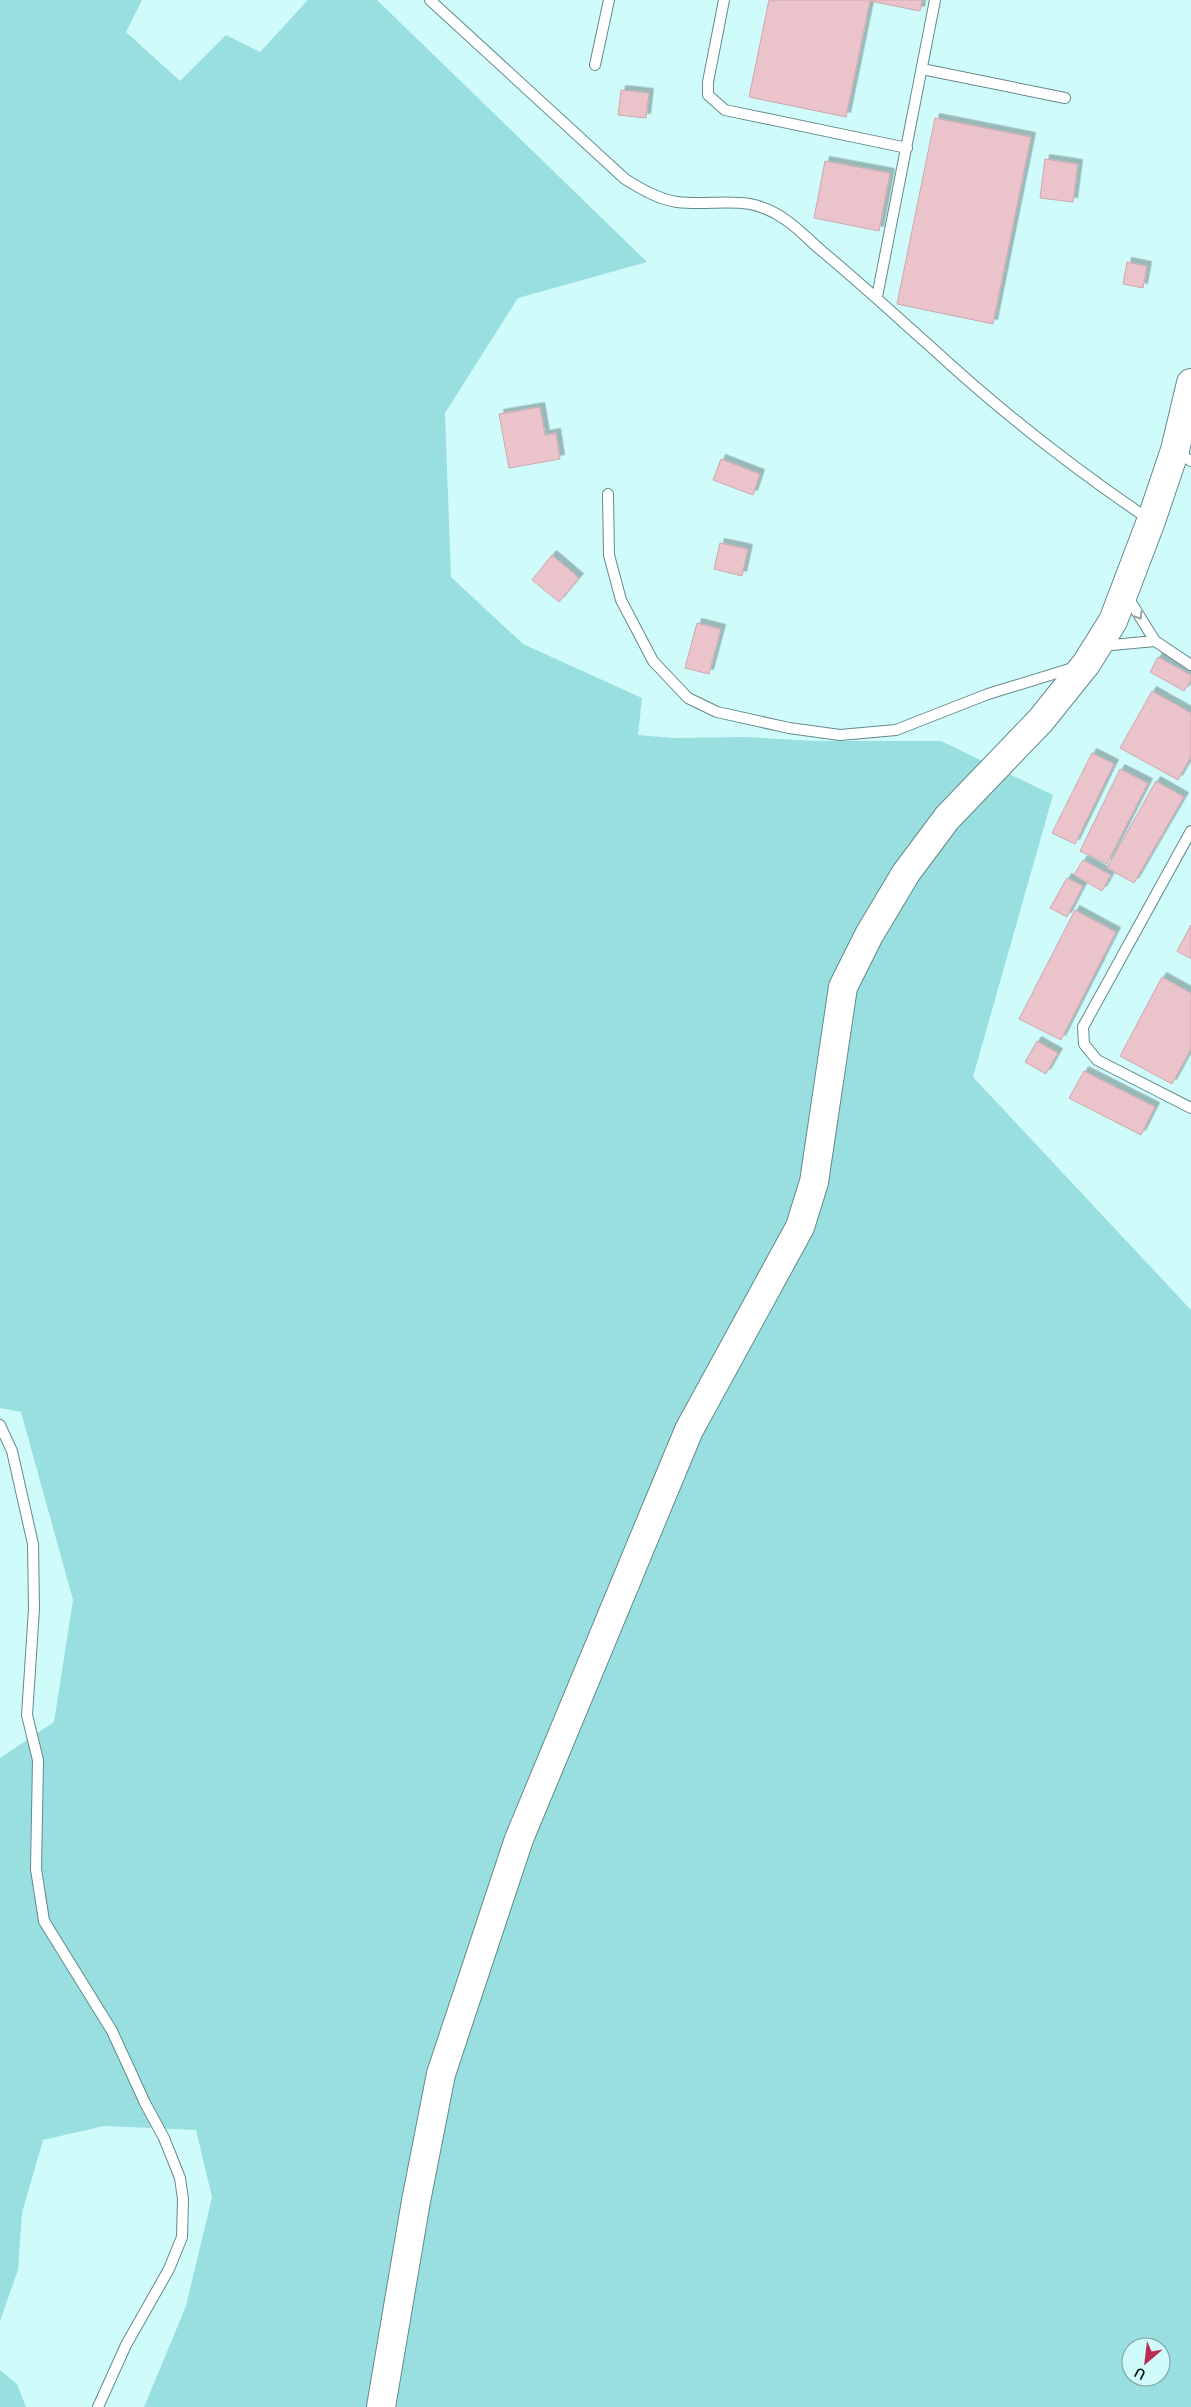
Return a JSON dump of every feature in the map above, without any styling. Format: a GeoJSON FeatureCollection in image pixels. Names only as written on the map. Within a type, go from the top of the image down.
{"type":"FeatureCollection","features":[{"type":"Feature","properties":{"kind":"main road"},"geometry":{"type":"LineString","coordinates":[[381,2407],[441,2074],[519,1839],[689,1430],[800,1227],[814,1182],[843,988],[869,935],[906,873],[948,818],[1041,720],[1092,655],[1113,621],[1151,520],[1183,456],[1191,383]]}},
{"type":"Feature","properties":{"kind":"lane"},"geometry":{"type":"LineString","coordinates":[[430,0],[625,179],[645,192],[676,202],[744,202],[763,207],[786,220],[877,297],[932,349],[1032,434],[1114,496],[1151,520]]}},
{"type":"Feature","properties":{"kind":"lane"},"geometry":{"type":"LineString","coordinates":[[595,65],[609,0]]}},
{"type":"Feature","properties":{"kind":"lane"},"geometry":{"type":"LineString","coordinates":[[724,0],[708,82],[708,95],[713,101],[725,110],[907,148]]}},
{"type":"Feature","properties":{"kind":"lane"},"geometry":{"type":"LineString","coordinates":[[877,297],[935,0]]}},
{"type":"Feature","properties":{"kind":"lane"},"geometry":{"type":"LineString","coordinates":[[922,69],[1065,98]]}},
{"type":"Feature","properties":{"kind":"lane"},"geometry":{"type":"LineString","coordinates":[[608,494],[609,555],[621,600],[653,662],[688,698],[716,712],[789,728],[840,735],[896,730],[1092,655],[1155,641]]}},
{"type":"Feature","properties":{"kind":"lane"},"geometry":{"type":"LineString","coordinates":[[1124,591],[1155,641],[1191,665]]}},
{"type":"Feature","properties":{"kind":"lane"},"geometry":{"type":"LineString","coordinates":[[1191,831],[1083,1026],[1084,1044],[1097,1060],[1191,1108]]}},
{"type":"Feature","properties":{"kind":"lane"},"geometry":{"type":"LineString","coordinates":[[0,1426],[12,1451],[34,1544],[34,1609],[27,1715],[38,1760],[36,1869],[44,1921],[112,2031],[145,2103],[164,2138],[180,2178],[183,2199],[182,2237],[169,2269],[126,2345],[98,2407]]}},
{"type":"Feature","properties":{"kind":"shaded area"},"geometry":{"type":"Polygon","coordinates":[[[0,0],[142,0],[126,32],[180,81],[226,35],[260,52],[308,0],[377,0],[647,262],[518,298],[445,413],[451,577],[523,644],[642,698],[638,735],[673,738],[744,737],[816,741],[941,741],[1053,795],[973,1077],[1191,1310],[1191,2407],[144,2407],[186,2306],[212,2197],[196,2130],[104,2126],[43,2140],[22,2213],[18,2270],[0,2321],[0,1758],[54,1722],[73,1600],[21,1412],[0,1408],[0,0]]]}},
{"type":"Feature","properties":{"kind":"shaded area"},"geometry":{"type":"Polygon","coordinates":[[[0,2370],[17,2384],[26,2407],[0,2407],[0,2370]]]}},
{"type":"Feature","properties":{"kind":"building"},"geometry":{"type":"Polygon","coordinates":[[[769,0],[922,0],[920,11],[870,1],[846,117],[749,97],[769,0]]]}},
{"type":"Feature","properties":{"kind":"building"},"geometry":{"type":"Polygon","coordinates":[[[621,90],[649,93],[646,118],[618,115],[621,90]]]}},
{"type":"Feature","properties":{"kind":"building"},"geometry":{"type":"Polygon","coordinates":[[[935,118],[1031,137],[993,324],[897,304],[935,118]]]}},
{"type":"Feature","properties":{"kind":"building"},"geometry":{"type":"Polygon","coordinates":[[[1045,159],[1078,164],[1073,202],[1040,198],[1045,159]]]}},
{"type":"Feature","properties":{"kind":"building"},"geometry":{"type":"Polygon","coordinates":[[[825,161],[890,173],[879,231],[814,218],[825,161]]]}},
{"type":"Feature","properties":{"kind":"building"},"geometry":{"type":"Polygon","coordinates":[[[1127,262],[1147,266],[1143,288],[1123,284],[1127,262]]]}},
{"type":"Feature","properties":{"kind":"building"},"geometry":{"type":"Polygon","coordinates":[[[540,407],[545,435],[556,433],[560,459],[509,468],[499,414],[540,407]]]}},
{"type":"Feature","properties":{"kind":"building"},"geometry":{"type":"Polygon","coordinates":[[[721,459],[760,474],[753,495],[713,480],[721,459]]]}},
{"type":"Feature","properties":{"kind":"building"},"geometry":{"type":"Polygon","coordinates":[[[720,543],[748,549],[742,576],[714,569],[720,543]]]}},
{"type":"Feature","properties":{"kind":"building"},"geometry":{"type":"Polygon","coordinates":[[[552,555],[579,578],[559,602],[532,580],[552,555]]]}},
{"type":"Feature","properties":{"kind":"building"},"geometry":{"type":"Polygon","coordinates":[[[697,623],[721,629],[709,674],[685,668],[697,623]]]}},
{"type":"Feature","properties":{"kind":"building"},"geometry":{"type":"Polygon","coordinates":[[[1158,657],[1191,675],[1191,680],[1184,691],[1150,672],[1158,657]]]}},
{"type":"Feature","properties":{"kind":"building"},"geometry":{"type":"Polygon","coordinates":[[[1152,691],[1191,713],[1191,757],[1178,780],[1120,748],[1152,691]]]}},
{"type":"Feature","properties":{"kind":"building"},"geometry":{"type":"Polygon","coordinates":[[[1092,753],[1114,764],[1075,844],[1052,833],[1092,753]]]}},
{"type":"Feature","properties":{"kind":"building"},"geometry":{"type":"Polygon","coordinates":[[[1120,769],[1148,783],[1107,864],[1080,851],[1120,769]]]}},
{"type":"Feature","properties":{"kind":"building"},"geometry":{"type":"Polygon","coordinates":[[[1156,781],[1184,797],[1134,883],[1107,868],[1156,781]]]}},
{"type":"Feature","properties":{"kind":"building"},"geometry":{"type":"Polygon","coordinates":[[[1083,860],[1111,875],[1102,891],[1074,875],[1083,860]]]}},
{"type":"Feature","properties":{"kind":"building"},"geometry":{"type":"Polygon","coordinates":[[[1067,878],[1083,886],[1067,917],[1050,908],[1067,878]]]}},
{"type":"Feature","properties":{"kind":"building"},"geometry":{"type":"Polygon","coordinates":[[[1075,910],[1116,932],[1061,1040],[1019,1019],[1075,910]]]}},
{"type":"Feature","properties":{"kind":"building"},"geometry":{"type":"Polygon","coordinates":[[[1191,925],[1191,959],[1177,951],[1191,925]]]}},
{"type":"Feature","properties":{"kind":"building"},"geometry":{"type":"Polygon","coordinates":[[[1162,977],[1191,993],[1191,1049],[1172,1084],[1120,1056],[1162,977]]]}},
{"type":"Feature","properties":{"kind":"building"},"geometry":{"type":"Polygon","coordinates":[[[1037,1041],[1058,1053],[1046,1074],[1025,1062],[1037,1041]]]}},
{"type":"Feature","properties":{"kind":"building"},"geometry":{"type":"Polygon","coordinates":[[[1084,1071],[1155,1107],[1141,1135],[1069,1098],[1084,1071]]]}}]}
